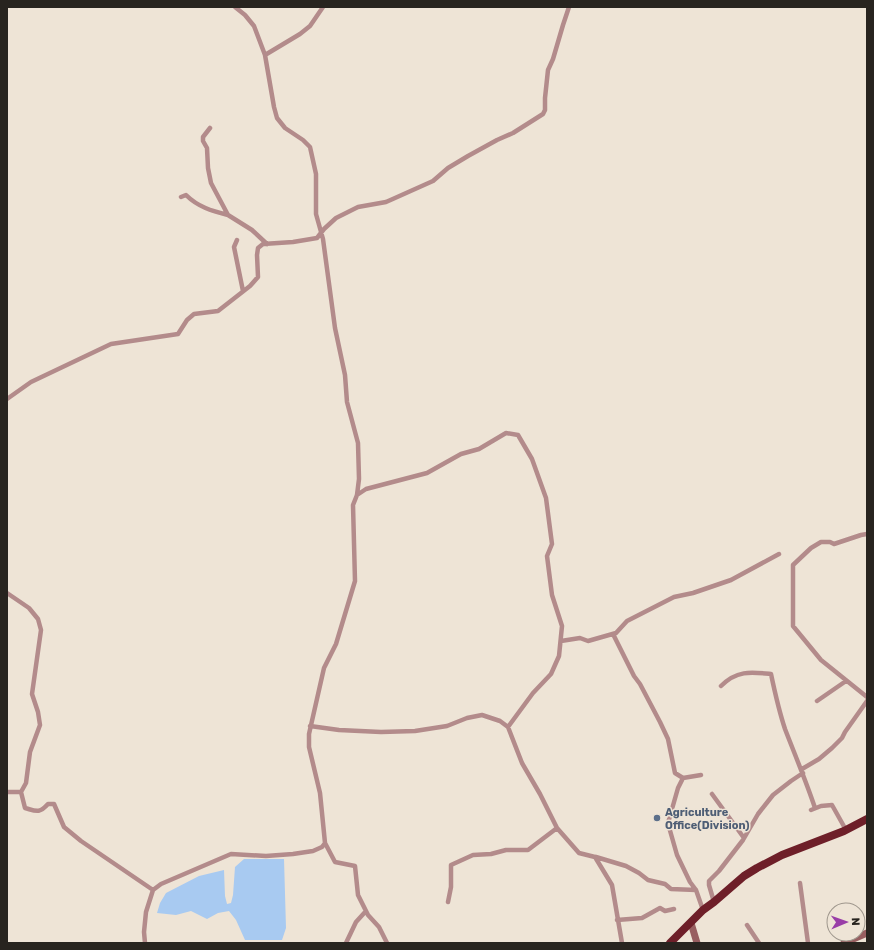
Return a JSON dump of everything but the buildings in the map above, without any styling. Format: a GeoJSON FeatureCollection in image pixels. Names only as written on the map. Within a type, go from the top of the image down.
{"type":"FeatureCollection","features":[{"type":"Feature","properties":{"kind":"highway"},"geometry":{"type":"LineString","coordinates":[[670,943],[703,910],[744,876],[766,862],[846,830],[867,819]]}},
{"type":"Feature","properties":{"kind":"street"},"geometry":{"type":"LineString","coordinates":[[235,7],[245,14],[254,26],[265,55],[277,118],[285,128],[303,140],[310,147],[316,174],[316,214],[321,232],[335,328],[345,375],[347,402],[358,444],[359,479],[353,506],[354,581],[336,644],[324,668],[310,726],[309,747],[320,793],[325,843],[335,862],[355,866],[358,895],[366,911],[379,927],[388,943]]}},
{"type":"Feature","properties":{"kind":"street"},"geometry":{"type":"LineString","coordinates":[[265,55],[300,34],[310,26],[323,7]]}},
{"type":"Feature","properties":{"kind":"street"},"geometry":{"type":"LineString","coordinates":[[7,399],[31,382],[111,344],[178,334],[187,320],[194,314],[218,311],[250,286],[258,277],[258,248],[263,244],[293,242],[317,238],[321,232],[336,218],[358,207],[386,202],[433,181],[448,168],[498,140],[513,134],[543,114],[545,110],[548,70],[553,59],[562,25],[569,7]]}},
{"type":"Feature","properties":{"kind":"street"},"geometry":{"type":"LineString","coordinates":[[210,128],[203,137],[202,141],[207,148],[208,168],[211,183],[228,215]]}},
{"type":"Feature","properties":{"kind":"street"},"geometry":{"type":"LineString","coordinates":[[181,197],[186,195],[192,202],[205,208],[228,215],[252,230],[267,244]]}},
{"type":"Feature","properties":{"kind":"street"},"geometry":{"type":"LineString","coordinates":[[237,240],[234,247],[243,291]]}},
{"type":"Feature","properties":{"kind":"street"},"geometry":{"type":"LineString","coordinates":[[356,494],[366,489],[427,473],[461,454],[479,449],[506,434],[518,435],[532,460],[546,498],[552,544],[547,556],[552,596],[562,626],[559,656],[551,674],[533,693],[508,727]]}},
{"type":"Feature","properties":{"kind":"street"},"geometry":{"type":"LineString","coordinates":[[867,534],[834,544],[830,542],[821,542],[811,548],[793,565],[793,626],[820,660],[867,697]]}},
{"type":"Feature","properties":{"kind":"street"},"geometry":{"type":"LineString","coordinates":[[560,642],[580,638],[588,641],[616,633],[627,621],[674,597],[693,593],[731,580],[779,554]]}},
{"type":"Feature","properties":{"kind":"street"},"geometry":{"type":"LineString","coordinates":[[7,593],[29,608],[38,619],[41,630],[32,694],[38,712],[40,725],[30,752],[26,783],[21,792],[25,808],[38,812],[48,804],[54,804],[64,826],[81,841],[153,890]]}},
{"type":"Feature","properties":{"kind":"street"},"geometry":{"type":"LineString","coordinates":[[613,634],[668,739],[674,773],[683,778],[701,775]]}},
{"type":"Feature","properties":{"kind":"street"},"geometry":{"type":"LineString","coordinates":[[721,686],[729,678],[749,672],[772,674],[785,728],[803,771],[813,809],[821,806],[832,805],[846,830]]}},
{"type":"Feature","properties":{"kind":"street"},"geometry":{"type":"LineString","coordinates":[[817,701],[846,681]]}},
{"type":"Feature","properties":{"kind":"street"},"geometry":{"type":"LineString","coordinates":[[714,902],[709,882],[744,838],[758,814],[773,795],[819,759],[842,738],[867,701]]}},
{"type":"Feature","properties":{"kind":"street"},"geometry":{"type":"LineString","coordinates":[[310,726],[339,730],[381,732],[414,731],[447,726],[467,718],[482,715],[500,721],[508,727],[522,763],[557,828],[579,853],[626,866],[648,880],[665,884],[671,889],[696,890]]}},
{"type":"Feature","properties":{"kind":"street"},"geometry":{"type":"LineString","coordinates":[[683,778],[678,788],[668,823],[677,855],[690,882],[696,890],[703,910]]}},
{"type":"Feature","properties":{"kind":"street"},"geometry":{"type":"LineString","coordinates":[[7,792],[21,792]]}},
{"type":"Feature","properties":{"kind":"street"},"geometry":{"type":"LineString","coordinates":[[712,794],[744,838]]}},
{"type":"Feature","properties":{"kind":"street"},"geometry":{"type":"LineString","coordinates":[[448,902],[451,887],[451,865],[473,855],[491,854],[506,850],[528,850],[557,828]]}},
{"type":"Feature","properties":{"kind":"street"},"geometry":{"type":"LineString","coordinates":[[145,943],[144,932],[146,912],[153,890],[161,884],[231,854],[266,856],[292,854],[314,851],[322,847],[325,843]]}},
{"type":"Feature","properties":{"kind":"street"},"geometry":{"type":"LineString","coordinates":[[595,857],[612,885],[622,943]]}},
{"type":"Feature","properties":{"kind":"street"},"geometry":{"type":"LineString","coordinates":[[800,883],[808,943]]}},
{"type":"Feature","properties":{"kind":"street"},"geometry":{"type":"LineString","coordinates":[[617,920],[642,918],[660,908],[665,911],[674,909]]}},
{"type":"Feature","properties":{"kind":"street"},"geometry":{"type":"LineString","coordinates":[[346,943],[356,922],[366,911]]}},
{"type":"Feature","properties":{"kind":"street"},"geometry":{"type":"LineString","coordinates":[[691,923],[697,943]]}},
{"type":"Feature","properties":{"kind":"street"},"geometry":{"type":"LineString","coordinates":[[746,925],[759,943]]}},
{"type":"Feature","properties":{"kind":"street"},"geometry":{"type":"LineString","coordinates":[[844,943],[867,934]]}},
{"type":"Feature","properties":{"kind":"water"},"geometry":{"type":"Polygon","coordinates":[[[244,859],[284,859],[286,928],[282,940],[245,940],[236,920],[229,911],[218,913],[207,919],[191,911],[176,915],[157,913],[160,903],[166,893],[199,876],[224,870],[225,896],[227,904],[231,903],[235,867],[244,859]]]}},
{"type":"Feature","properties":{"kind":"place","name":"Agriculture Office(Division)"},"geometry":{"type":"Point","coordinates":[657,818]}}]}
